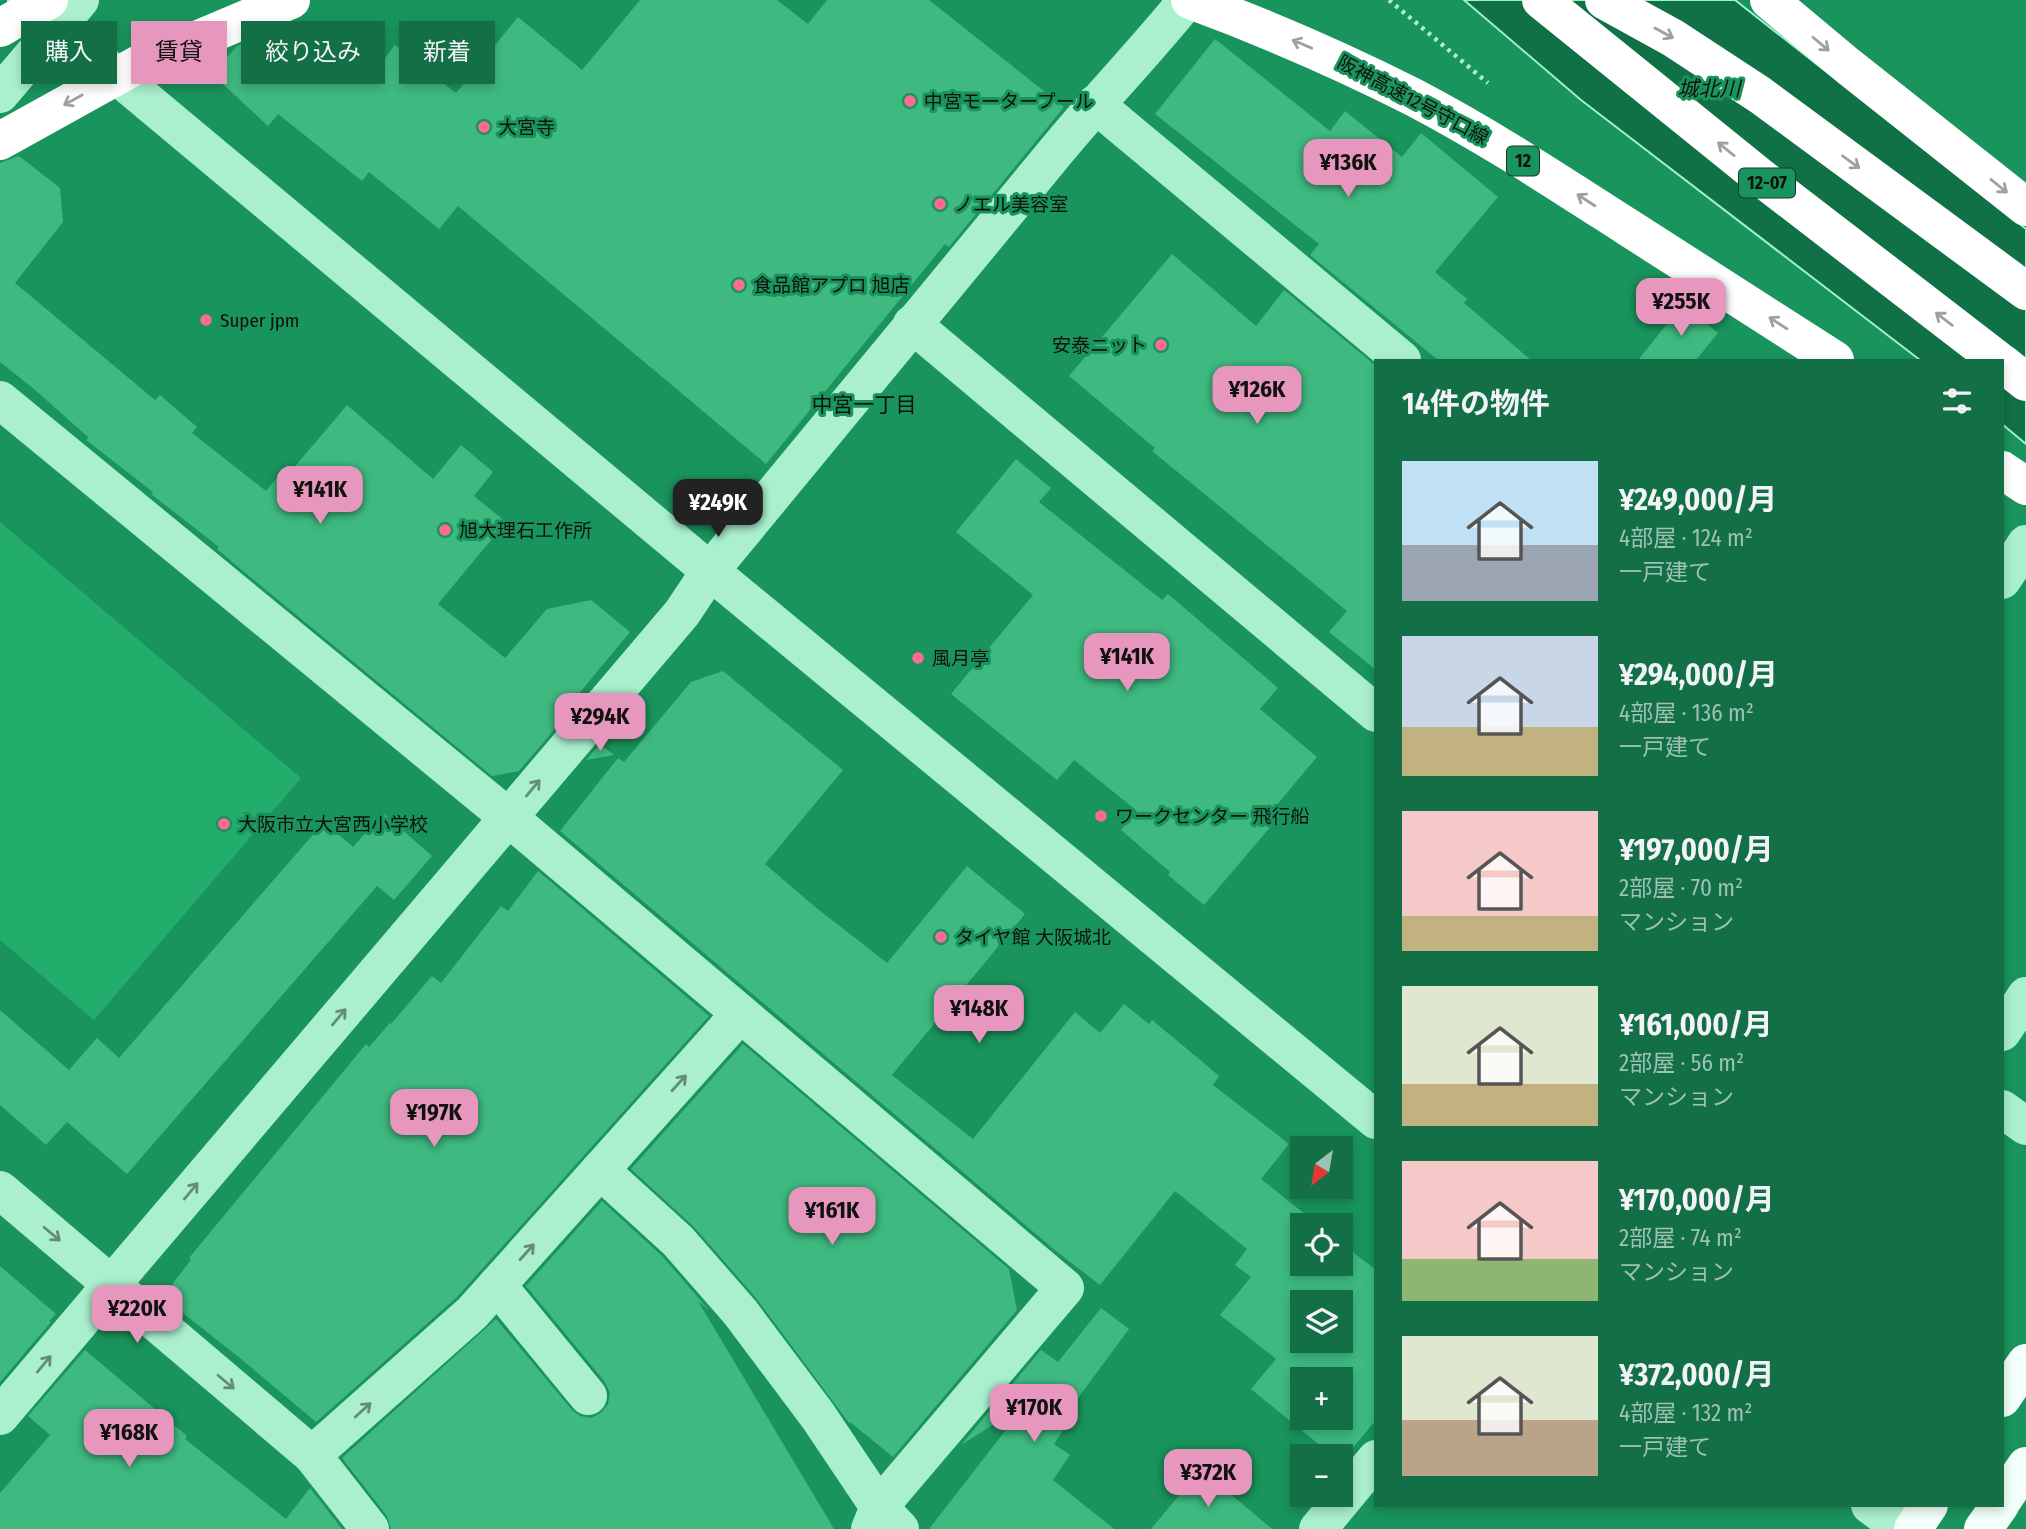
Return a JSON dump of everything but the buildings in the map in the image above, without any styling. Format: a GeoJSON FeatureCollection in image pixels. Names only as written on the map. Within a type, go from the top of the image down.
{"type":"FeatureCollection","features":[{"type":"Feature","properties":{"kind":"highway"},"geometry":{"type":"LineString","coordinates":[[0,141],[137,65],[290,0]]}},
{"type":"Feature","properties":{"kind":"highway","name":"阪神高速12号守口線"},"geometry":{"type":"LineString","coordinates":[[1188,0],[1255,23],[1415,98],[1561,184],[1833,359]]}},
{"type":"Feature","properties":{"kind":"highway","name":"12-07"},"geometry":{"type":"LineString","coordinates":[[1541,0],[1759,176],[1996,359]]}},
{"type":"Feature","properties":{"kind":"highway"},"geometry":{"type":"LineString","coordinates":[[1604,0],[1673,38],[1760,95],[2026,291]]}},
{"type":"Feature","properties":{"kind":"highway"},"geometry":{"type":"LineString","coordinates":[[1769,0],[2026,207]]}},
{"type":"Feature","properties":{"kind":"highway"},"geometry":{"type":"LineString","coordinates":[[0,27],[62,9]]}},
{"type":"Feature","properties":{"kind":"highway","name":"12-07"},"geometry":{"type":"LineString","coordinates":[[2004,365],[2026,382]]}},
{"type":"Feature","properties":{"kind":"highway"},"geometry":{"type":"LineString","coordinates":[[2004,471],[2026,486]]}},
{"type":"Feature","properties":{"kind":"main road"},"geometry":{"type":"LineString","coordinates":[[2004,1395],[2026,1363]]}},
{"type":"Feature","properties":{"kind":"main road"},"geometry":{"type":"LineString","coordinates":[[2004,1499],[2026,1466]]}},
{"type":"Feature","properties":{"kind":"main road"},"geometry":{"type":"LineString","coordinates":[[1913,1529],[1928,1507]]}},
{"type":"Feature","properties":{"kind":"main road"},"geometry":{"type":"LineString","coordinates":[[1983,1529],[1998,1507]]}},
{"type":"Feature","properties":{"kind":"street"},"geometry":{"type":"LineString","coordinates":[[26,0],[62,9],[710,571],[1374,1118]]}},
{"type":"Feature","properties":{"kind":"street"},"geometry":{"type":"LineString","coordinates":[[0,1416],[682,613],[710,571],[912,324],[1095,104],[1188,0]]}},
{"type":"Feature","properties":{"kind":"street"},"geometry":{"type":"LineString","coordinates":[[0,94],[62,9]]}},
{"type":"Feature","properties":{"kind":"street"},"geometry":{"type":"LineString","coordinates":[[1095,104],[1401,359]]}},
{"type":"Feature","properties":{"kind":"street"},"geometry":{"type":"LineString","coordinates":[[912,324],[1374,711]]}},
{"type":"Feature","properties":{"kind":"street"},"geometry":{"type":"LineString","coordinates":[[0,400],[508,817],[1065,1288],[883,1522],[818,1416],[740,1312],[678,1241],[600,1170]]}},
{"type":"Feature","properties":{"kind":"street"},"geometry":{"type":"LineString","coordinates":[[2004,577],[2026,544]]}},
{"type":"Feature","properties":{"kind":"street"},"geometry":{"type":"LineString","coordinates":[[2004,1029],[2026,996]]}},
{"type":"Feature","properties":{"kind":"street"},"geometry":{"type":"LineString","coordinates":[[312,1455],[472,1313],[740,1014]]}},
{"type":"Feature","properties":{"kind":"street"},"geometry":{"type":"LineString","coordinates":[[2004,1110],[2026,1126]]}},
{"type":"Feature","properties":{"kind":"street"},"geometry":{"type":"LineString","coordinates":[[0,1190],[312,1455],[370,1529]]}},
{"type":"Feature","properties":{"kind":"street"},"geometry":{"type":"LineString","coordinates":[[497,1285],[588,1396]]}},
{"type":"Feature","properties":{"kind":"street"},"geometry":{"type":"LineString","coordinates":[[1318,1529],[1374,1460]]}},
{"type":"Feature","properties":{"kind":"street"},"geometry":{"type":"LineString","coordinates":[[1873,1507],[1902,1529]]}},
{"type":"Feature","properties":{"kind":"shaded area"},"geometry":{"type":"Polygon","coordinates":[[[0,522],[301,778],[94,1020],[0,940],[0,522]]]}},
{"type":"Feature","properties":{"kind":"water","name":"城北川"},"geometry":{"type":"Polygon","coordinates":[[[1464,0],[1735,0],[2026,229],[2026,444],[2004,426],[2004,359],[1919,359],[1581,100],[1464,0]]]}},
{"type":"Feature","properties":{"kind":"place","name":"中宮モータープール"},"geometry":{"type":"Point","coordinates":[910,101]}},
{"type":"Feature","properties":{"kind":"place","name":"大宮寺"},"geometry":{"type":"Point","coordinates":[484,127]}},
{"type":"Feature","properties":{"kind":"place","name":"ノエル美容室"},"geometry":{"type":"Point","coordinates":[940,204]}},
{"type":"Feature","properties":{"kind":"place","name":"食品館アプロ 旭店"},"geometry":{"type":"Point","coordinates":[739,285]}},
{"type":"Feature","properties":{"kind":"place","name":"Super jpm"},"geometry":{"type":"Point","coordinates":[206,320]}},
{"type":"Feature","properties":{"kind":"place","name":"安泰ニット"},"geometry":{"type":"Point","coordinates":[1161,345]}},
{"type":"Feature","properties":{"kind":"place","name":"旭大理石工作所"},"geometry":{"type":"Point","coordinates":[445,530]}},
{"type":"Feature","properties":{"kind":"place","name":"風月亭"},"geometry":{"type":"Point","coordinates":[918,658]}},
{"type":"Feature","properties":{"kind":"place","name":"ワークセンター 飛行船"},"geometry":{"type":"Point","coordinates":[1101,816]}},
{"type":"Feature","properties":{"kind":"place","name":"大阪市立大宮西小学校"},"geometry":{"type":"Point","coordinates":[224,824]}},
{"type":"Feature","properties":{"kind":"place","name":"タイヤ館 大阪城北"},"geometry":{"type":"Point","coordinates":[941,937]}},
{"type":"Feature","properties":{"kind":"district","name":"中宮一丁目"},"geometry":{"type":"Point","coordinates":[864,405]}}]}
